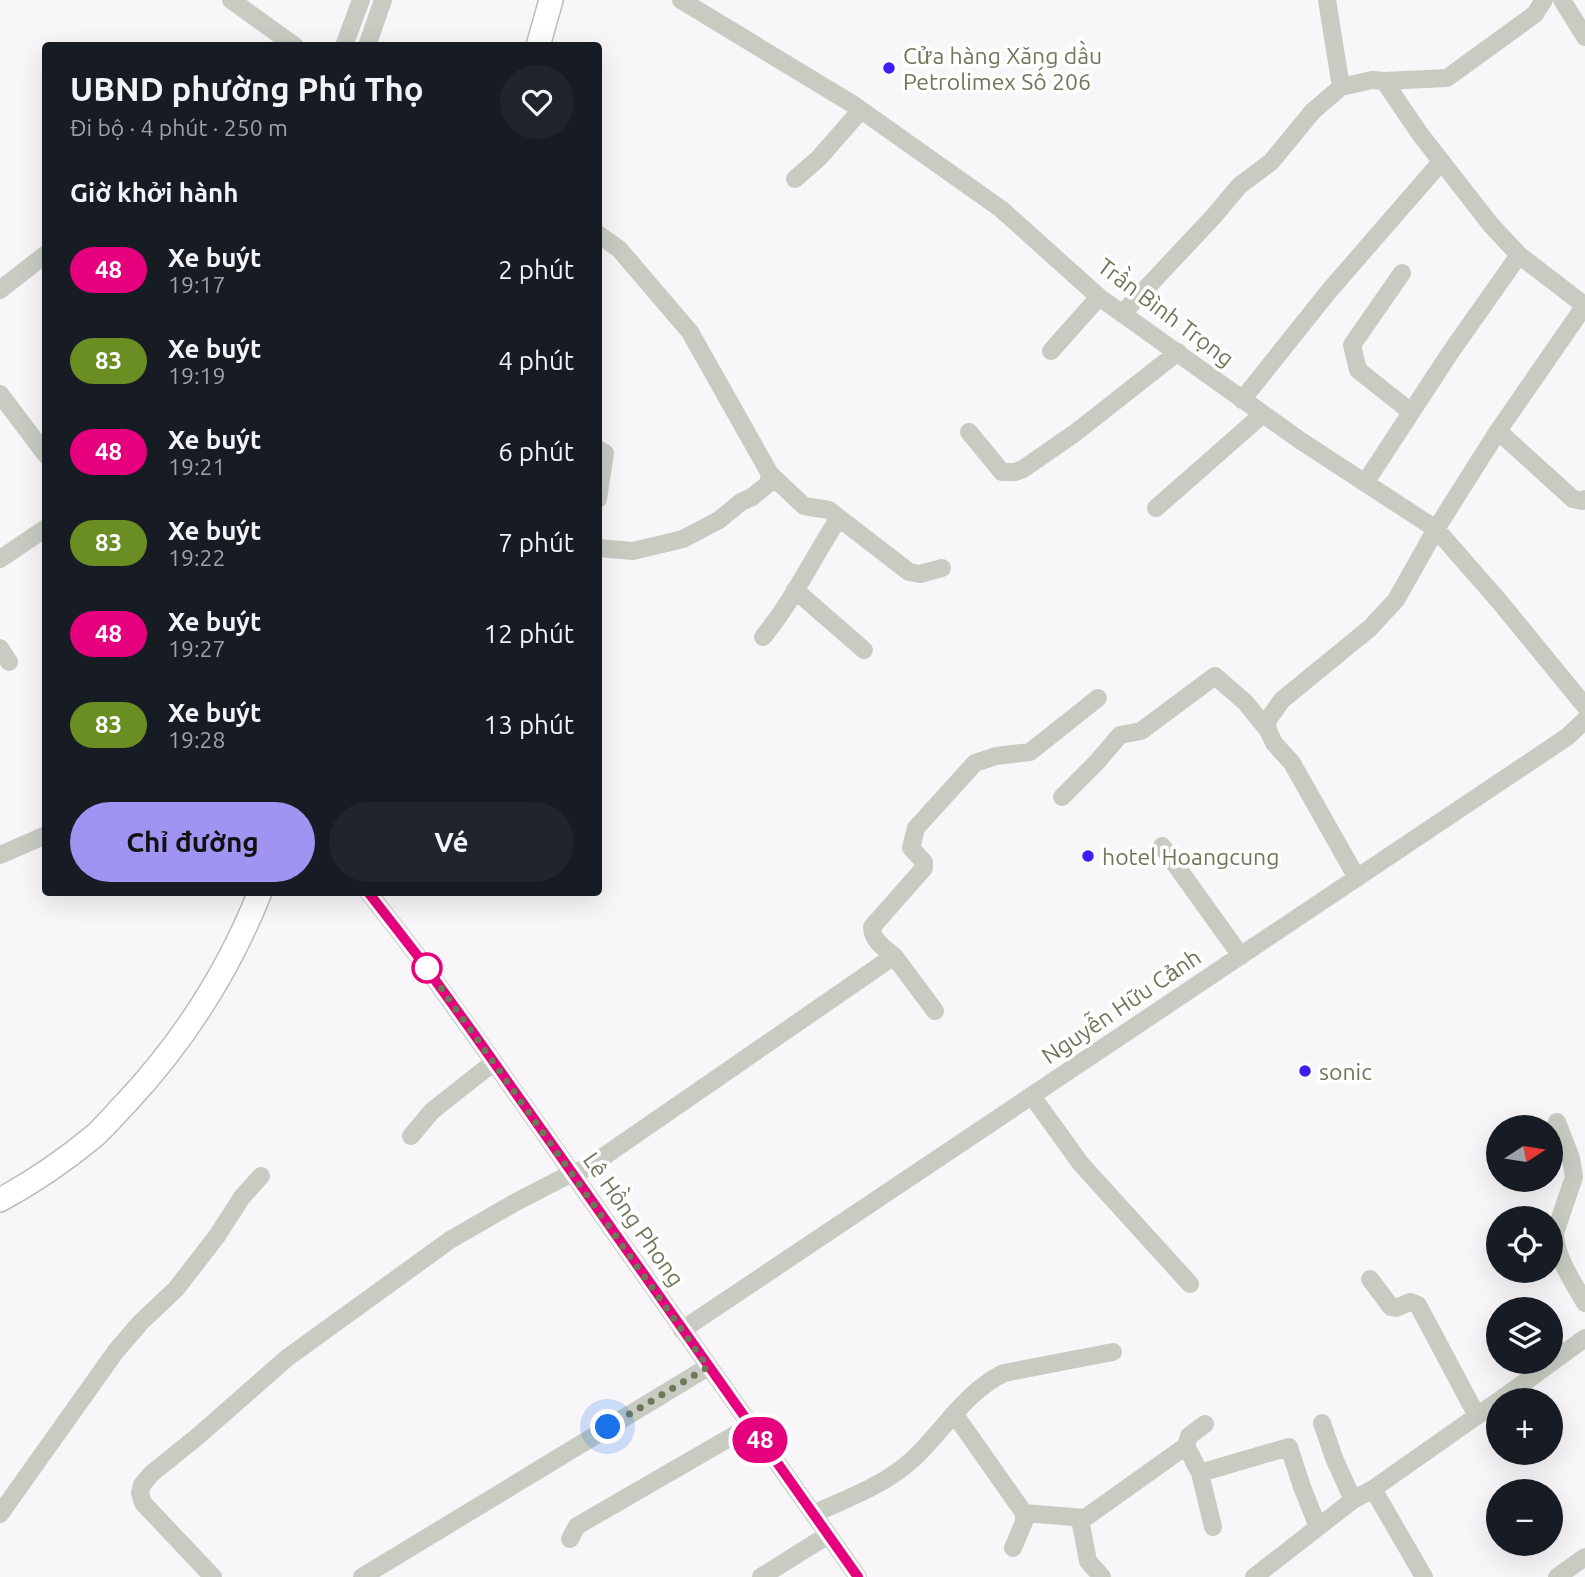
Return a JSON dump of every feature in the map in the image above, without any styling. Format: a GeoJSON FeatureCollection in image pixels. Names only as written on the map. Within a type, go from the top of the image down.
{"type":"FeatureCollection","features":[{"type":"Feature","properties":{"kind":"main road"},"geometry":{"type":"LineString","coordinates":[[539,42],[551,0]]}},
{"type":"Feature","properties":{"kind":"main road"},"geometry":{"type":"LineString","coordinates":[[0,1200],[34,1181],[94,1136],[149,1078],[207,1000],[258,896]]}},
{"type":"Feature","properties":{"kind":"street"},"geometry":{"type":"LineString","coordinates":[[231,0],[289,42]]}},
{"type":"Feature","properties":{"kind":"street"},"geometry":{"type":"LineString","coordinates":[[345,42],[361,0]]}},
{"type":"Feature","properties":{"kind":"street"},"geometry":{"type":"LineString","coordinates":[[369,42],[383,0]]}},
{"type":"Feature","properties":{"kind":"street","name":"Trần Bình Trọng"},"geometry":{"type":"LineString","coordinates":[[681,0],[861,110],[1001,209],[1098,297],[1242,400],[1436,529],[1585,706]]}},
{"type":"Feature","properties":{"kind":"street"},"geometry":{"type":"LineString","coordinates":[[1327,0],[1341,87]]}},
{"type":"Feature","properties":{"kind":"street"},"geometry":{"type":"LineString","coordinates":[[1122,314],[1239,186],[1271,162],[1313,111],[1341,87],[1372,80],[1447,78],[1535,15],[1544,0]]}},
{"type":"Feature","properties":{"kind":"street"},"geometry":{"type":"LineString","coordinates":[[1562,0],[1585,37]]}},
{"type":"Feature","properties":{"kind":"street"},"geometry":{"type":"LineString","coordinates":[[1268,730],[1267,721],[1282,700],[1370,628],[1396,600],[1436,529],[1498,431],[1581,312],[1584,303],[1519,256],[1491,225],[1398,105],[1384,81]]}},
{"type":"Feature","properties":{"kind":"street"},"geometry":{"type":"LineString","coordinates":[[795,179],[819,158],[861,110]]}},
{"type":"Feature","properties":{"kind":"street"},"geometry":{"type":"LineString","coordinates":[[1242,400],[1329,291],[1441,162]]}},
{"type":"Feature","properties":{"kind":"street"},"geometry":{"type":"LineString","coordinates":[[602,236],[619,249],[690,332],[770,474],[804,506],[829,510],[909,572],[920,574],[942,568]]}},
{"type":"Feature","properties":{"kind":"street"},"geometry":{"type":"LineString","coordinates":[[1365,483],[1410,412],[1519,256]]}},
{"type":"Feature","properties":{"kind":"street"},"geometry":{"type":"LineString","coordinates":[[0,290],[42,257]]}},
{"type":"Feature","properties":{"kind":"street"},"geometry":{"type":"LineString","coordinates":[[1402,273],[1352,345],[1358,370],[1410,412]]}},
{"type":"Feature","properties":{"kind":"street"},"geometry":{"type":"LineString","coordinates":[[1051,351],[1098,297]]}},
{"type":"Feature","properties":{"kind":"street"},"geometry":{"type":"LineString","coordinates":[[968,432],[1002,472],[1016,472],[1075,433],[1178,352]]}},
{"type":"Feature","properties":{"kind":"street"},"geometry":{"type":"LineString","coordinates":[[0,394],[42,450]]}},
{"type":"Feature","properties":{"kind":"street"},"geometry":{"type":"LineString","coordinates":[[1156,508],[1263,414]]}},
{"type":"Feature","properties":{"kind":"street"},"geometry":{"type":"LineString","coordinates":[[1498,431],[1573,499],[1585,499]]}},
{"type":"Feature","properties":{"kind":"street"},"geometry":{"type":"LineString","coordinates":[[602,451],[606,460],[602,480]]}},
{"type":"Feature","properties":{"kind":"street"},"geometry":{"type":"LineString","coordinates":[[602,548],[633,551],[683,539],[719,520],[741,502],[752,497],[768,484],[770,474]]}},
{"type":"Feature","properties":{"kind":"street"},"geometry":{"type":"LineString","coordinates":[[763,637],[781,615],[839,518]]}},
{"type":"Feature","properties":{"kind":"street"},"geometry":{"type":"LineString","coordinates":[[0,559],[42,531]]}},
{"type":"Feature","properties":{"kind":"street"},"geometry":{"type":"LineString","coordinates":[[795,590],[864,650]]}},
{"type":"Feature","properties":{"kind":"street"},"geometry":{"type":"LineString","coordinates":[[1062,797],[1120,734],[1141,731],[1215,676],[1245,702],[1292,763],[1308,796],[1357,878]]}},
{"type":"Feature","properties":{"kind":"street"},"geometry":{"type":"LineString","coordinates":[[935,1011],[872,931],[872,927],[924,868],[924,862],[911,848],[916,828],[975,763],[996,756],[1030,752],[1098,698]]}},
{"type":"Feature","properties":{"kind":"street","name":"Nguyễn Hữu Cảnh"},"geometry":{"type":"LineString","coordinates":[[682,1330],[1567,737],[1585,720]]}},
{"type":"Feature","properties":{"kind":"street"},"geometry":{"type":"LineString","coordinates":[[0,855],[42,837]]}},
{"type":"Feature","properties":{"kind":"street"},"geometry":{"type":"LineString","coordinates":[[1162,846],[1241,956]]}},
{"type":"Feature","properties":{"kind":"street","name":"Lê Hồng Phong"},"geometry":{"type":"LineString","coordinates":[[371,896],[494,1062],[858,1577]]}},
{"type":"Feature","properties":{"kind":"street"},"geometry":{"type":"LineString","coordinates":[[213,1577],[143,1503],[140,1493],[142,1485],[151,1474],[287,1358],[450,1240],[572,1173],[587,1168],[894,956]]}},
{"type":"Feature","properties":{"kind":"street"},"geometry":{"type":"LineString","coordinates":[[411,1136],[432,1111],[494,1062]]}},
{"type":"Feature","properties":{"kind":"street"},"geometry":{"type":"LineString","coordinates":[[1032,1096],[1081,1164],[1190,1284]]}},
{"type":"Feature","properties":{"kind":"street"},"geometry":{"type":"LineString","coordinates":[[1563,1137],[1571,1158],[1574,1177],[1555,1233],[1556,1242],[1558,1252],[1585,1303]]}},
{"type":"Feature","properties":{"kind":"street"},"geometry":{"type":"LineString","coordinates":[[0,1514],[116,1351],[141,1322],[176,1289],[217,1236],[242,1197],[261,1176]]}},
{"type":"Feature","properties":{"kind":"street"},"geometry":{"type":"LineString","coordinates":[[1370,1279],[1391,1307],[1396,1308],[1410,1302],[1418,1305],[1477,1416]]}},
{"type":"Feature","properties":{"kind":"street"},"geometry":{"type":"LineString","coordinates":[[1517,1388],[1585,1338]]}},
{"type":"Feature","properties":{"kind":"street"},"geometry":{"type":"LineString","coordinates":[[813,1514],[890,1479],[915,1458],[992,1378],[1004,1373],[1113,1352]]}},
{"type":"Feature","properties":{"kind":"street"},"geometry":{"type":"LineString","coordinates":[[362,1577],[708,1367]]}},
{"type":"Feature","properties":{"kind":"street"},"geometry":{"type":"LineString","coordinates":[[1254,1577],[1353,1500],[1373,1489],[1486,1410]]}},
{"type":"Feature","properties":{"kind":"street"},"geometry":{"type":"LineString","coordinates":[[955,1415],[990,1462],[1019,1509],[1024,1513],[1080,1519],[1091,1515],[1185,1436],[1205,1424]]}},
{"type":"Feature","properties":{"kind":"street"},"geometry":{"type":"LineString","coordinates":[[1322,1423],[1353,1500]]}},
{"type":"Feature","properties":{"kind":"street"},"geometry":{"type":"LineString","coordinates":[[570,1539],[578,1526],[750,1426]]}},
{"type":"Feature","properties":{"kind":"street"},"geometry":{"type":"LineString","coordinates":[[1185,1436],[1200,1474],[1213,1527]]}},
{"type":"Feature","properties":{"kind":"street"},"geometry":{"type":"LineString","coordinates":[[1200,1474],[1289,1447],[1318,1527]]}},
{"type":"Feature","properties":{"kind":"street"},"geometry":{"type":"LineString","coordinates":[[1373,1489],[1424,1577]]}},
{"type":"Feature","properties":{"kind":"street"},"geometry":{"type":"LineString","coordinates":[[1013,1548],[1024,1522],[1024,1513]]}},
{"type":"Feature","properties":{"kind":"street"},"geometry":{"type":"LineString","coordinates":[[1080,1519],[1088,1560],[1102,1577]]}},
{"type":"Feature","properties":{"kind":"street"},"geometry":{"type":"LineString","coordinates":[[761,1577],[828,1535]]}},
{"type":"Feature","properties":{"kind":"street"},"geometry":{"type":"LineString","coordinates":[[1557,1577],[1585,1557]]}},
{"type":"Feature","properties":{"kind":"bus line","name":"48"},"geometry":{"type":"LineString","coordinates":[[371,896],[474,1034],[858,1577]]}},
{"type":"Feature","properties":{"kind":"place","name":"Cửa hàng Xăng dầu Petrolimex Số 206"},"geometry":{"type":"Point","coordinates":[889,68]}},
{"type":"Feature","properties":{"kind":"place","name":"hotel Hoangcung"},"geometry":{"type":"Point","coordinates":[1088,856]}},
{"type":"Feature","properties":{"kind":"place","name":"sonic"},"geometry":{"type":"Point","coordinates":[1305,1071]}},
{"type":"Feature","properties":{"kind":"route"},"geometry":{"type":"LineString","coordinates":[[427,968],[708,1367],[608,1427]]}}]}
